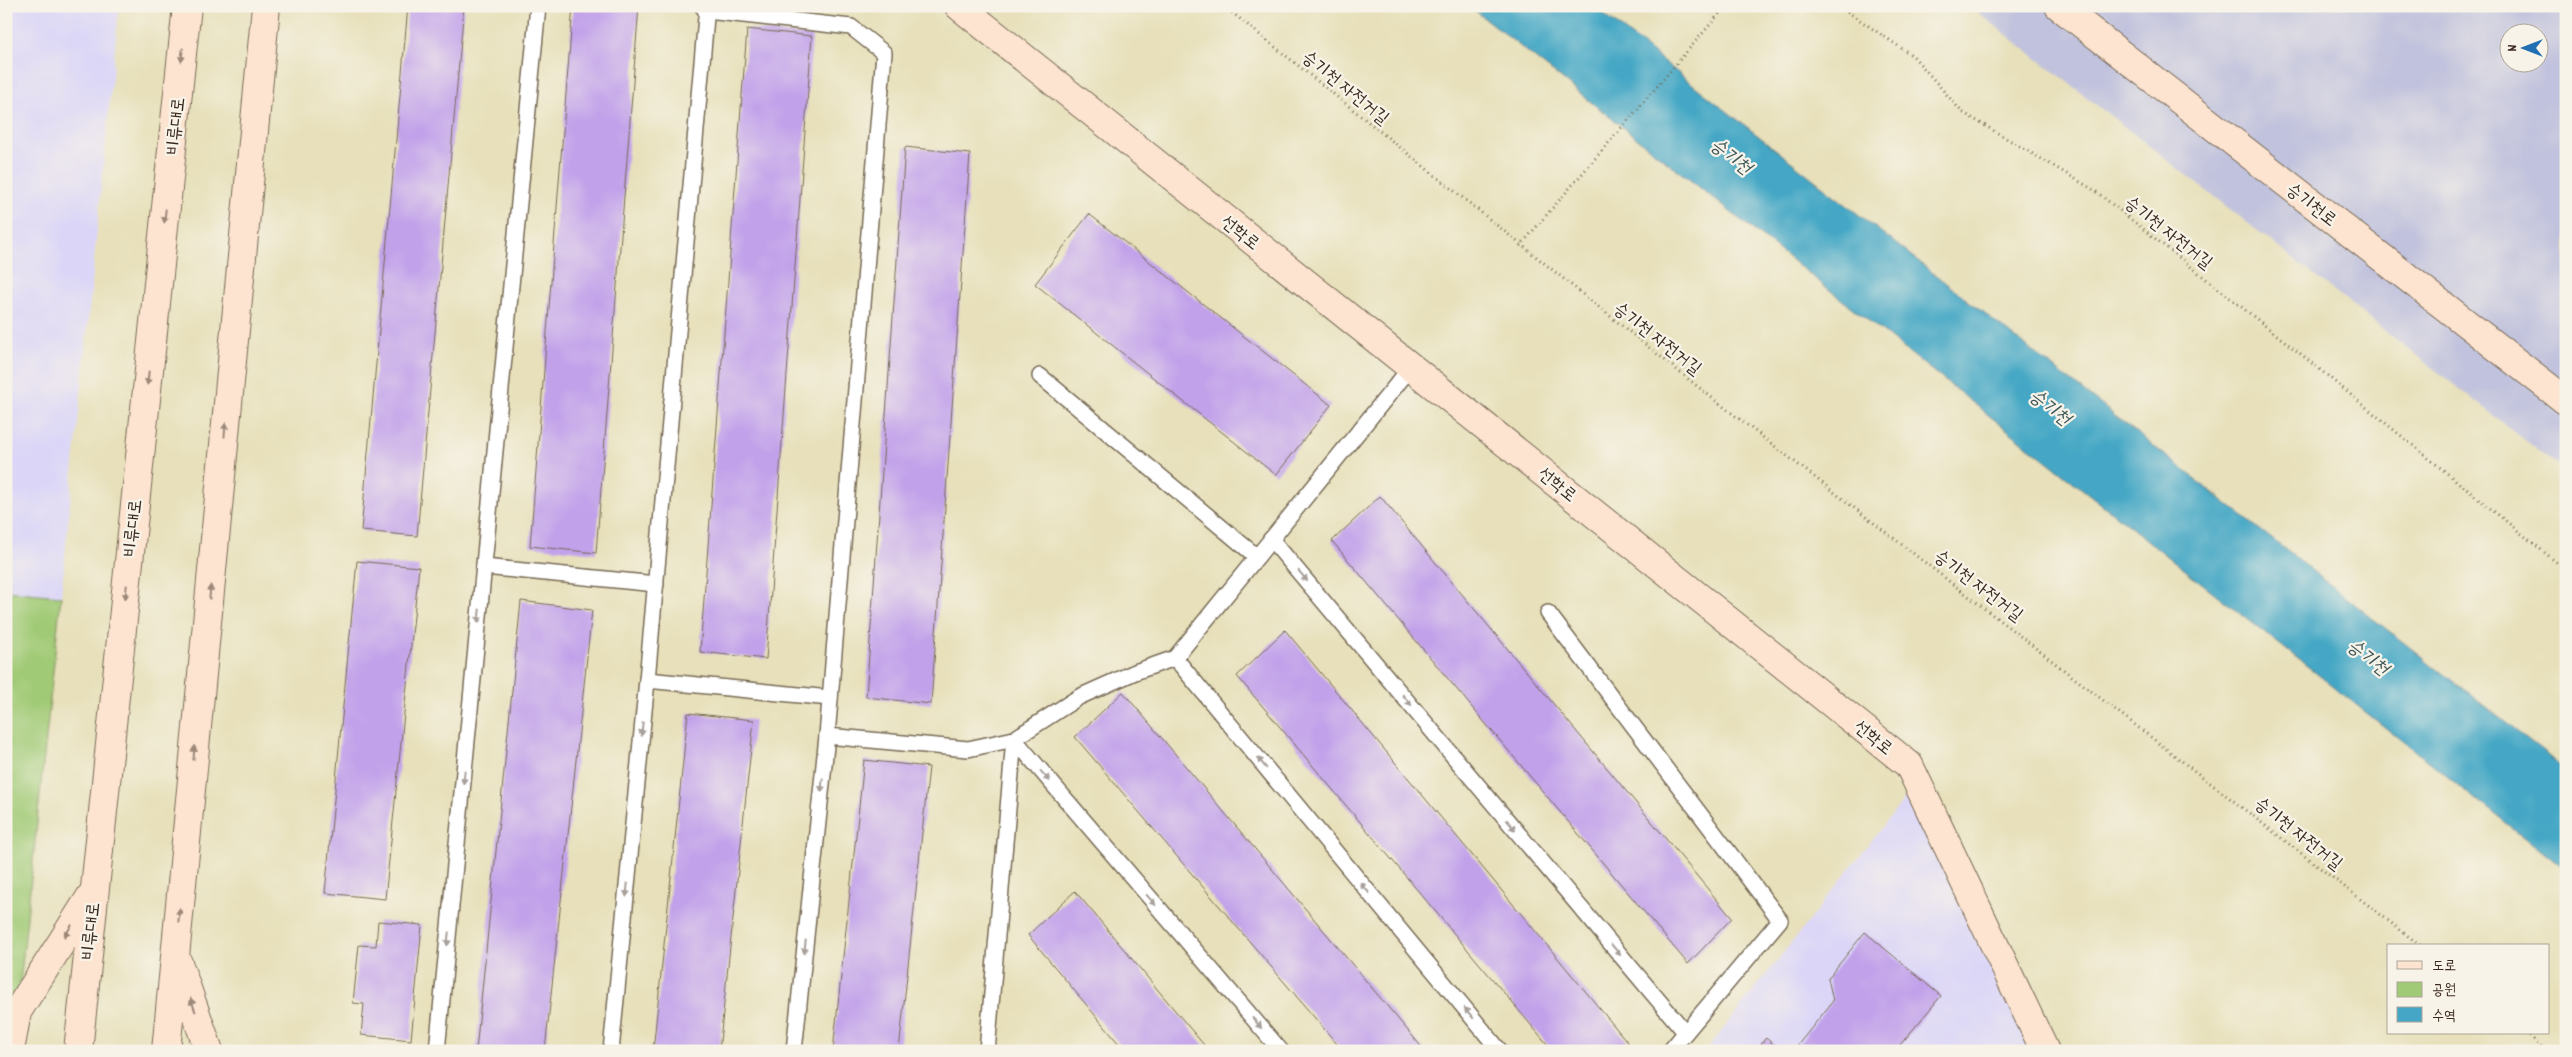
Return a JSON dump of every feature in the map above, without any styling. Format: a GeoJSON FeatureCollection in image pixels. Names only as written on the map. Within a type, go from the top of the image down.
{"type":"FeatureCollection","features":[{"type":"Feature","properties":{"kind":"main road","name":"비류대로"},"geometry":{"type":"LineString","coordinates":[[78,1051],[188,6]]}},
{"type":"Feature","properties":{"kind":"main road"},"geometry":{"type":"LineString","coordinates":[[166,1051],[266,6]]}},
{"type":"Feature","properties":{"kind":"main road","name":"선학로"},"geometry":{"type":"LineString","coordinates":[[958,6],[1909,765],[2045,1051]]}},
{"type":"Feature","properties":{"kind":"main road","name":"승기천로"},"geometry":{"type":"LineString","coordinates":[[2059,6],[2566,401]]}},
{"type":"Feature","properties":{"kind":"main road"},"geometry":{"type":"LineString","coordinates":[[10,1051],[17,1012],[94,890]]}},
{"type":"Feature","properties":{"kind":"main road"},"geometry":{"type":"LineString","coordinates":[[175,954],[209,1051]]}},
{"type":"Feature","properties":{"kind":"lane"},"geometry":{"type":"LineString","coordinates":[[437,1051],[538,6]]}},
{"type":"Feature","properties":{"kind":"lane"},"geometry":{"type":"LineString","coordinates":[[611,1051],[656,584],[706,8],[851,27],[884,53],[827,736],[794,1051]]}},
{"type":"Feature","properties":{"kind":"lane"},"geometry":{"type":"LineString","coordinates":[[827,736],[968,749],[1014,740],[1079,697],[1135,672],[1175,658],[1411,367]]}},
{"type":"Feature","properties":{"kind":"lane"},"geometry":{"type":"LineString","coordinates":[[1040,376],[1257,557]]}},
{"type":"Feature","properties":{"kind":"lane"},"geometry":{"type":"LineString","coordinates":[[1271,538],[1685,1032]]}},
{"type":"Feature","properties":{"kind":"lane"},"geometry":{"type":"LineString","coordinates":[[484,567],[656,584]]}},
{"type":"Feature","properties":{"kind":"lane"},"geometry":{"type":"LineString","coordinates":[[1548,613],[1780,920],[1670,1051]]}},
{"type":"Feature","properties":{"kind":"lane"},"geometry":{"type":"LineString","coordinates":[[1175,658],[1500,1051]]}},
{"type":"Feature","properties":{"kind":"lane"},"geometry":{"type":"LineString","coordinates":[[647,680],[830,698]]}},
{"type":"Feature","properties":{"kind":"lane"},"geometry":{"type":"LineString","coordinates":[[987,1051],[1014,740]]}},
{"type":"Feature","properties":{"kind":"lane"},"geometry":{"type":"LineString","coordinates":[[1014,740],[1281,1051]]}},
{"type":"Feature","properties":{"kind":"path","name":"승기천 자전거길"},"geometry":{"type":"LineString","coordinates":[[1224,6],[1520,246],[1707,394],[2418,944]]}},
{"type":"Feature","properties":{"kind":"path"},"geometry":{"type":"LineString","coordinates":[[1520,246],[1726,6]]}},
{"type":"Feature","properties":{"kind":"path","name":"승기천 자전거길"},"geometry":{"type":"LineString","coordinates":[[1839,6],[1912,56],[1962,112],[2094,190],[2297,351],[2566,570]]}},
{"type":"Feature","properties":{"kind":"path"},"geometry":{"type":"LineString","coordinates":[[2527,1034],[2545,1051]]}},
{"type":"Feature","properties":{"kind":"shaded area"},"geometry":{"type":"Polygon","coordinates":[[[6,6],[119,6],[61,596],[6,591],[6,6]]]}},
{"type":"Feature","properties":{"kind":"shaded area"},"geometry":{"type":"Polygon","coordinates":[[[1970,6],[2566,6],[2566,472],[1970,6]]]}},
{"type":"Feature","properties":{"kind":"shaded area"},"geometry":{"type":"Polygon","coordinates":[[[1918,782],[2045,1051],[1706,1051],[1918,782]]]}},
{"type":"Feature","properties":{"kind":"green space"},"geometry":{"type":"Polygon","coordinates":[[[6,591],[61,596],[17,1012],[6,1051],[6,591]]]}},
{"type":"Feature","properties":{"kind":"water","name":"승기천"},"geometry":{"type":"Polygon","coordinates":[[[1469,6],[1593,6],[2566,770],[2566,870],[1469,6]]]}},
{"type":"Feature","properties":{"kind":"building"},"geometry":{"type":"Polygon","coordinates":[[[408,6],[464,6],[417,536],[361,531],[408,6]]]}},
{"type":"Feature","properties":{"kind":"building"},"geometry":{"type":"Polygon","coordinates":[[[573,6],[639,6],[596,553],[530,546],[573,6]]]}},
{"type":"Feature","properties":{"kind":"building"},"geometry":{"type":"Polygon","coordinates":[[[747,29],[812,36],[766,659],[700,652],[747,29]]]}},
{"type":"Feature","properties":{"kind":"building"},"geometry":{"type":"Polygon","coordinates":[[[905,147],[970,154],[931,704],[866,697],[905,147]]]}},
{"type":"Feature","properties":{"kind":"building"},"geometry":{"type":"Polygon","coordinates":[[[1089,214],[1331,405],[1276,475],[1035,284],[1089,214]]]}},
{"type":"Feature","properties":{"kind":"building"},"geometry":{"type":"Polygon","coordinates":[[[1380,496],[1732,918],[1688,964],[1332,541],[1380,496]]]}},
{"type":"Feature","properties":{"kind":"building"},"geometry":{"type":"Polygon","coordinates":[[[357,561],[419,567],[385,899],[325,893],[357,561]]]}},
{"type":"Feature","properties":{"kind":"building"},"geometry":{"type":"Polygon","coordinates":[[[521,601],[592,610],[545,1051],[476,1051],[521,601]]]}},
{"type":"Feature","properties":{"kind":"building"},"geometry":{"type":"Polygon","coordinates":[[[1285,630],[1635,1051],[1553,1051],[1237,676],[1285,630]]]}},
{"type":"Feature","properties":{"kind":"building"},"geometry":{"type":"Polygon","coordinates":[[[1123,692],[1425,1051],[1343,1051],[1075,737],[1123,692]]]}},
{"type":"Feature","properties":{"kind":"building"},"geometry":{"type":"Polygon","coordinates":[[[688,713],[754,720],[719,1051],[653,1051],[688,713]]]}},
{"type":"Feature","properties":{"kind":"building"},"geometry":{"type":"Polygon","coordinates":[[[864,760],[929,767],[899,1051],[833,1051],[864,760]]]}},
{"type":"Feature","properties":{"kind":"building"},"geometry":{"type":"Polygon","coordinates":[[[1075,891],[1209,1051],[1125,1051],[1028,935],[1075,891]]]}},
{"type":"Feature","properties":{"kind":"building"},"geometry":{"type":"Polygon","coordinates":[[[378,921],[422,925],[411,1040],[361,1035],[364,1004],[353,1003],[359,945],[376,946],[378,921]]]}},
{"type":"Feature","properties":{"kind":"building"},"geometry":{"type":"Polygon","coordinates":[[[1865,932],[1941,996],[1895,1051],[1793,1051],[1833,1001],[1828,978],[1865,932]]]}},
{"type":"Feature","properties":{"kind":"building"},"geometry":{"type":"Polygon","coordinates":[[[1766,1038],[1781,1051],[1755,1051],[1766,1038]]]}}]}
